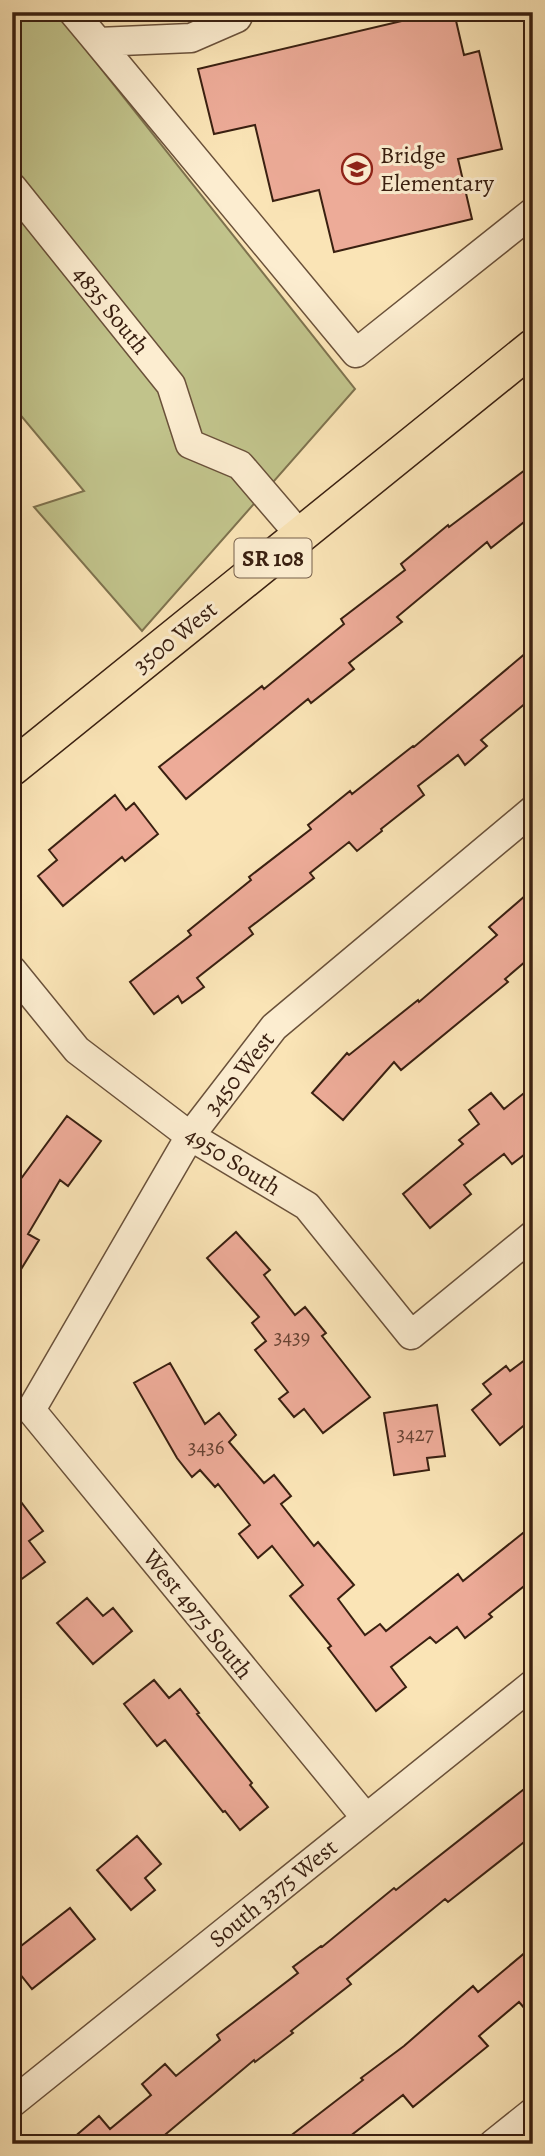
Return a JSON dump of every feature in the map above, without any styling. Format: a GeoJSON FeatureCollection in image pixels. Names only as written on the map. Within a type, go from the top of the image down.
{"type":"FeatureCollection","features":[{"type":"Feature","properties":{"kind":"main road","name":"3500 West"},"geometry":{"type":"LineString","coordinates":[[12,768],[533,347]]}},
{"type":"Feature","properties":{"kind":"street"},"geometry":{"type":"LineString","coordinates":[[74,12],[356,353],[533,212]]}},
{"type":"Feature","properties":{"kind":"street"},"geometry":{"type":"LineString","coordinates":[[98,42],[191,38],[237,18],[240,12]]}},
{"type":"Feature","properties":{"kind":"street","name":"4835 South"},"geometry":{"type":"LineString","coordinates":[[12,187],[171,385],[190,444],[240,465],[300,535]]}},
{"type":"Feature","properties":{"kind":"street","name":"3450 West"},"geometry":{"type":"LineString","coordinates":[[31,1410],[190,1136],[274,1027],[533,810]]}},
{"type":"Feature","properties":{"kind":"street","name":"4950 South"},"geometry":{"type":"LineString","coordinates":[[12,970],[77,1050],[190,1136],[307,1206],[411,1335],[533,1236]]}},
{"type":"Feature","properties":{"kind":"street","name":"West 4975 South"},"geometry":{"type":"LineString","coordinates":[[31,1410],[366,1818]]}},
{"type":"Feature","properties":{"kind":"street","name":"South 3375 West"},"geometry":{"type":"LineString","coordinates":[[12,2103],[533,1684]]}},
{"type":"Feature","properties":{"kind":"street"},"geometry":{"type":"LineString","coordinates":[[493,2144],[533,2112]]}},
{"type":"Feature","properties":{"kind":"green space"},"geometry":{"type":"Polygon","coordinates":[[[12,12],[56,12],[355,389],[142,631],[34,507],[84,491],[12,405],[12,12]]]}},
{"type":"Feature","properties":{"kind":"building","name":"Bridge Elementary"},"geometry":{"type":"Polygon","coordinates":[[[440,12],[454,12],[464,55],[479,51],[502,149],[458,159],[472,219],[334,252],[319,190],[273,201],[255,125],[214,134],[198,69],[440,12]]]}},
{"type":"Feature","properties":{"kind":"building"},"geometry":{"type":"Polygon","coordinates":[[[533,464],[533,515],[491,548],[487,542],[397,617],[402,622],[349,663],[354,669],[311,703],[308,699],[186,799],[159,767],[262,686],[264,689],[344,624],[341,619],[405,570],[401,564],[448,525],[449,527],[533,464]]]}},
{"type":"Feature","properties":{"kind":"building"},"geometry":{"type":"Polygon","coordinates":[[[533,647],[533,697],[481,740],[487,746],[465,765],[458,755],[418,786],[424,795],[381,829],[382,831],[357,851],[349,842],[310,873],[314,878],[249,928],[253,934],[197,978],[204,987],[182,1003],[178,996],[154,1014],[130,982],[191,935],[188,931],[251,880],[249,877],[311,829],[308,825],[350,791],[352,794],[414,747],[533,647]]]}},
{"type":"Feature","properties":{"kind":"building"},"geometry":{"type":"Polygon","coordinates":[[[115,795],[126,810],[134,803],[158,834],[125,861],[122,857],[63,906],[38,876],[57,860],[49,850],[115,795]]]}},
{"type":"Feature","properties":{"kind":"building"},"geometry":{"type":"Polygon","coordinates":[[[533,889],[533,955],[505,979],[508,982],[401,1070],[394,1062],[343,1120],[312,1093],[347,1053],[349,1055],[418,1000],[419,1002],[497,935],[489,927],[533,889]]]}},
{"type":"Feature","properties":{"kind":"building"},"geometry":{"type":"Polygon","coordinates":[[[533,1086],[533,1148],[512,1164],[504,1154],[464,1185],[471,1194],[430,1228],[403,1194],[463,1144],[459,1140],[479,1124],[469,1110],[491,1093],[504,1109],[533,1086]]]}},
{"type":"Feature","properties":{"kind":"building"},"geometry":{"type":"Polygon","coordinates":[[[67,1116],[101,1141],[68,1186],[60,1180],[28,1234],[39,1240],[12,1284],[12,1191],[67,1116]]]}},
{"type":"Feature","properties":{"kind":"building"},"geometry":{"type":"Polygon","coordinates":[[[236,1232],[270,1270],[264,1275],[295,1315],[305,1307],[326,1333],[322,1336],[370,1397],[323,1433],[304,1409],[294,1417],[279,1399],[288,1392],[255,1350],[266,1341],[252,1323],[259,1317],[207,1258],[236,1232]]]}},
{"type":"Feature","properties":{"kind":"building"},"geometry":{"type":"Polygon","coordinates":[[[533,1354],[533,1418],[500,1445],[472,1410],[491,1394],[483,1384],[506,1366],[510,1371],[533,1354]]]}},
{"type":"Feature","properties":{"kind":"building"},"geometry":{"type":"Polygon","coordinates":[[[170,1363],[205,1424],[219,1413],[236,1435],[229,1442],[264,1483],[274,1475],[291,1496],[281,1504],[314,1546],[318,1542],[354,1585],[338,1599],[365,1635],[380,1624],[386,1631],[458,1574],[463,1581],[533,1525],[533,1579],[489,1614],[492,1617],[465,1638],[457,1627],[436,1643],[430,1637],[391,1667],[406,1687],[376,1711],[328,1648],[331,1646],[290,1596],[303,1585],[272,1546],[258,1558],[239,1534],[250,1525],[218,1484],[215,1487],[200,1470],[192,1477],[177,1458],[134,1383],[170,1363]]]}},
{"type":"Feature","properties":{"kind":"building"},"geometry":{"type":"Polygon","coordinates":[[[437,1405],[445,1456],[427,1458],[429,1470],[394,1475],[384,1413],[437,1405]]]}},
{"type":"Feature","properties":{"kind":"building"},"geometry":{"type":"Polygon","coordinates":[[[12,1490],[43,1531],[29,1541],[45,1562],[12,1586],[12,1490]]]}},
{"type":"Feature","properties":{"kind":"building"},"geometry":{"type":"Polygon","coordinates":[[[87,1598],[103,1616],[113,1608],[132,1631],[93,1664],[57,1623],[87,1598]]]}},
{"type":"Feature","properties":{"kind":"building"},"geometry":{"type":"Polygon","coordinates":[[[154,1680],[169,1698],[180,1689],[268,1807],[240,1830],[165,1740],[157,1746],[124,1704],[154,1680]]]}},
{"type":"Feature","properties":{"kind":"building"},"geometry":{"type":"Polygon","coordinates":[[[533,1782],[533,1835],[448,1902],[445,1899],[347,1979],[351,1984],[291,2031],[293,2033],[255,2062],[254,2060],[154,2144],[66,2144],[99,2116],[110,2129],[151,2095],[142,2084],[165,2064],[176,2076],[220,2040],[217,2035],[298,1973],[293,1967],[533,1782]]]}},
{"type":"Feature","properties":{"kind":"building"},"geometry":{"type":"Polygon","coordinates":[[[137,1836],[161,1864],[145,1878],[155,1890],[131,1910],[97,1870],[137,1836]]]}},
{"type":"Feature","properties":{"kind":"building"},"geometry":{"type":"Polygon","coordinates":[[[70,1908],[95,1939],[32,1989],[12,1964],[12,1953],[70,1908]]]}},
{"type":"Feature","properties":{"kind":"building"},"geometry":{"type":"Polygon","coordinates":[[[533,1946],[533,2018],[519,2002],[479,2036],[488,2046],[413,2107],[403,2095],[340,2144],[280,2144],[363,2080],[361,2078],[404,2046],[473,1986],[478,1992],[533,1946]]]}},
{"type":"Feature","properties":{"kind":"place","name":"Bridge Elementary"},"geometry":{"type":"Point","coordinates":[357,169]}}]}
